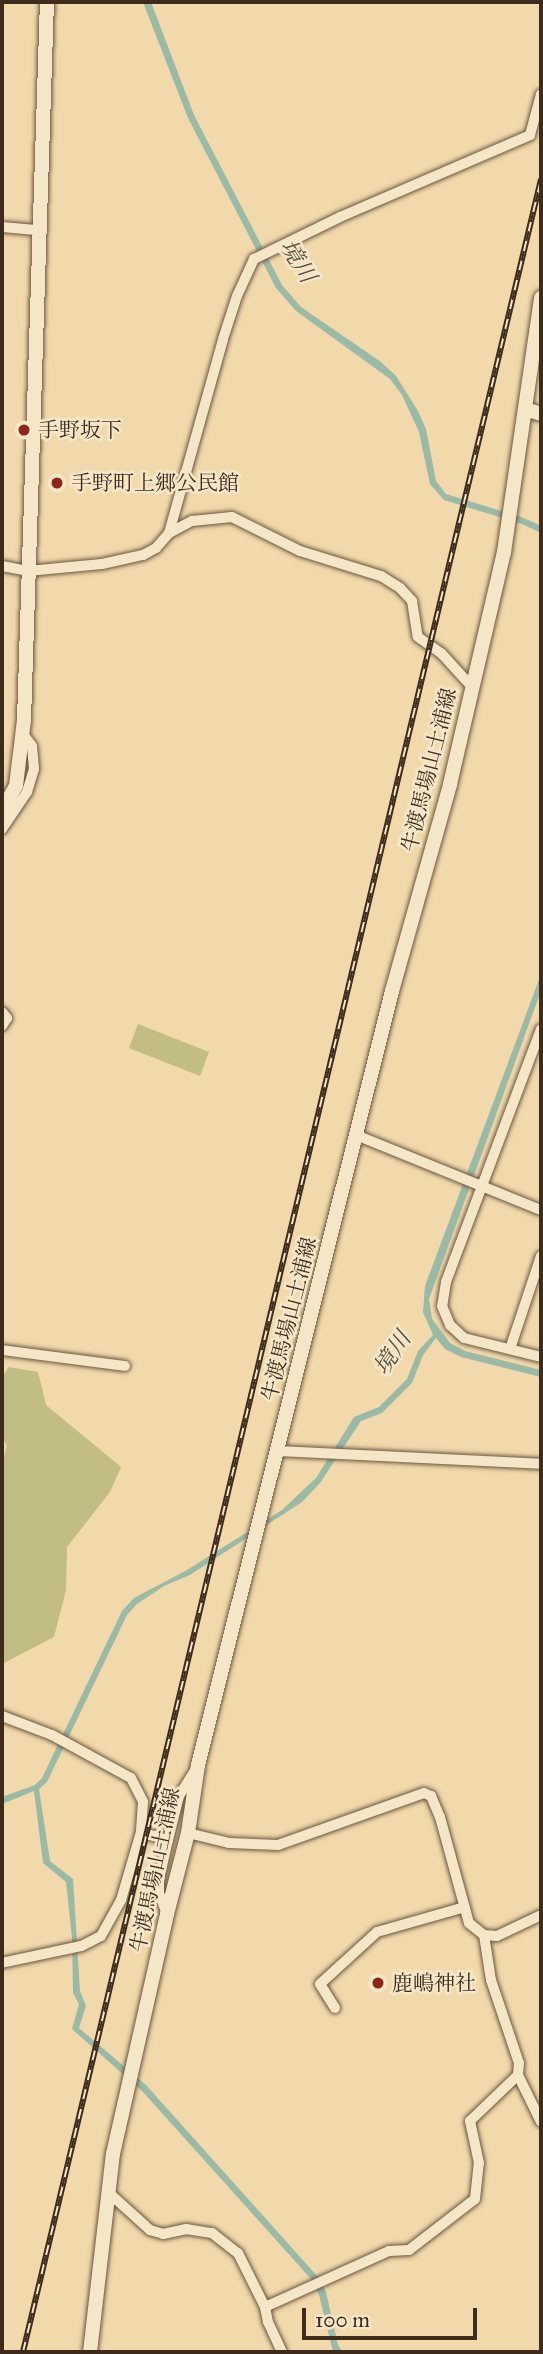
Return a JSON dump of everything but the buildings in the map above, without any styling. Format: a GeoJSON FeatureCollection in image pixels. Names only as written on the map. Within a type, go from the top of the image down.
{"type":"FeatureCollection","features":[{"type":"Feature","properties":{"kind":"main road"},"geometry":{"type":"LineString","coordinates":[[2,811],[16,786],[23,734],[47,2]]}},
{"type":"Feature","properties":{"kind":"main road","name":"牛渡馬場山土浦線"},"geometry":{"type":"LineString","coordinates":[[90,2352],[113,2154],[188,1833],[198,1765],[392,991],[450,784],[504,552],[541,298]]}},
{"type":"Feature","properties":{"kind":"main road"},"geometry":{"type":"LineString","coordinates":[[525,409],[541,414]]}},
{"type":"Feature","properties":{"kind":"street"},"geometry":{"type":"LineString","coordinates":[[169,533],[223,339],[237,296],[254,259],[530,135],[541,94]]}},
{"type":"Feature","properties":{"kind":"street"},"geometry":{"type":"LineString","coordinates":[[2,227],[39,230]]}},
{"type":"Feature","properties":{"kind":"street"},"geometry":{"type":"LineString","coordinates":[[2,566],[28,571],[102,564],[143,555],[156,548],[169,533],[192,521],[232,517],[300,551],[381,576],[400,588],[412,601],[418,637],[442,654],[472,687]]}},
{"type":"Feature","properties":{"kind":"street"},"geometry":{"type":"LineString","coordinates":[[2,829],[27,792],[34,769],[32,746],[23,734]]}},
{"type":"Feature","properties":{"kind":"street"},"geometry":{"type":"LineString","coordinates":[[2,1012],[7,1018],[2,1026]]}},
{"type":"Feature","properties":{"kind":"street"},"geometry":{"type":"LineString","coordinates":[[541,1029],[446,1282],[442,1306],[450,1325],[464,1338],[541,1357]]}},
{"type":"Feature","properties":{"kind":"street"},"geometry":{"type":"LineString","coordinates":[[356,1135],[541,1210]]}},
{"type":"Feature","properties":{"kind":"street"},"geometry":{"type":"LineString","coordinates":[[510,1349],[541,1256]]}},
{"type":"Feature","properties":{"kind":"street"},"geometry":{"type":"LineString","coordinates":[[2,1350],[125,1366]]}},
{"type":"Feature","properties":{"kind":"street"},"geometry":{"type":"LineString","coordinates":[[278,1451],[541,1464]]}},
{"type":"Feature","properties":{"kind":"street"},"geometry":{"type":"LineString","coordinates":[[2,1716],[52,1735],[131,1779],[143,1802],[141,1832],[121,1900],[101,1936],[81,1946],[2,1963]]}},
{"type":"Feature","properties":{"kind":"street"},"geometry":{"type":"LineString","coordinates":[[167,1914],[159,1893],[159,1878],[179,1796],[198,1765]]}},
{"type":"Feature","properties":{"kind":"street"},"geometry":{"type":"LineString","coordinates":[[188,1833],[229,1843],[278,1845],[424,1793],[431,1796],[440,1817],[469,1923],[484,1935],[497,1936],[541,1916]]}},
{"type":"Feature","properties":{"kind":"street"},"geometry":{"type":"LineString","coordinates":[[141,1832],[168,1840]]}},
{"type":"Feature","properties":{"kind":"street"},"geometry":{"type":"LineString","coordinates":[[335,2008],[320,1984],[377,1932],[465,1907]]}},
{"type":"Feature","properties":{"kind":"street"},"geometry":{"type":"LineString","coordinates":[[265,2307],[389,2251],[409,2250],[475,2199],[479,2163],[470,2121],[517,2075],[519,2063],[491,1980],[484,1935]]}},
{"type":"Feature","properties":{"kind":"street"},"geometry":{"type":"LineString","coordinates":[[517,2075],[541,2122]]}},
{"type":"Feature","properties":{"kind":"street"},"geometry":{"type":"LineString","coordinates":[[108,2192],[150,2230],[163,2234],[186,2229],[212,2233],[238,2253],[265,2307],[268,2322],[282,2352]]}},
{"type":"Feature","properties":{"kind":"shaded area"},"geometry":{"type":"Polygon","coordinates":[[[143,2],[151,2],[194,115],[282,285],[301,307],[381,362],[396,376],[426,429],[436,481],[446,494],[524,518],[541,526],[541,533],[522,524],[444,500],[430,484],[419,432],[402,395],[390,379],[296,311],[276,288],[188,118],[143,2]]]}},
{"type":"Feature","properties":{"kind":"shaded area"},"geometry":{"type":"Polygon","coordinates":[[[541,974],[541,991],[429,1299],[432,1319],[450,1343],[465,1351],[541,1370],[541,1377],[461,1357],[445,1349],[436,1338],[423,1355],[412,1383],[382,1413],[361,1421],[320,1483],[302,1502],[190,1575],[164,1586],[137,1604],[127,1615],[47,1782],[39,1789],[50,1861],[73,1879],[80,1991],[86,2006],[79,2028],[146,2085],[318,2277],[326,2292],[338,2345],[343,2352],[333,2352],[319,2295],[311,2279],[143,2092],[72,2029],[79,2004],[73,1993],[72,1938],[66,1882],[43,1863],[34,1791],[2,1804],[2,1797],[35,1785],[42,1778],[122,1611],[134,1598],[187,1570],[282,1510],[316,1478],[354,1417],[379,1407],[407,1379],[418,1351],[433,1335],[423,1312],[425,1286],[541,974]]]}},
{"type":"Feature","properties":{"kind":"shaded area"},"geometry":{"type":"Polygon","coordinates":[[[138,1024],[209,1052],[200,1076],[129,1048],[138,1024]]]}},
{"type":"Feature","properties":{"kind":"shaded area"},"geometry":{"type":"Polygon","coordinates":[[[9,1367],[38,1372],[46,1405],[121,1467],[110,1492],[67,1547],[66,1590],[54,1637],[2,1664],[2,1463],[7,1446],[2,1436],[2,1377],[9,1367]]]}},
{"type":"Feature","properties":{"kind":"railway"},"geometry":{"type":"LineString","coordinates":[[23,2352],[541,179]]}},
{"type":"Feature","properties":{"kind":"place","name":"手野坂下"},"geometry":{"type":"Point","coordinates":[24,430]}},
{"type":"Feature","properties":{"kind":"place","name":"手野町上郷公民館"},"geometry":{"type":"Point","coordinates":[57,483]}},
{"type":"Feature","properties":{"kind":"place","name":"鹿嶋神社"},"geometry":{"type":"Point","coordinates":[378,1983]}},
{"type":"Feature","properties":{"kind":"water label","name":"境川"},"geometry":{"type":"Point","coordinates":[298,261]}},
{"type":"Feature","properties":{"kind":"water label","name":"境川"},"geometry":{"type":"Point","coordinates":[392,1353]}}]}
